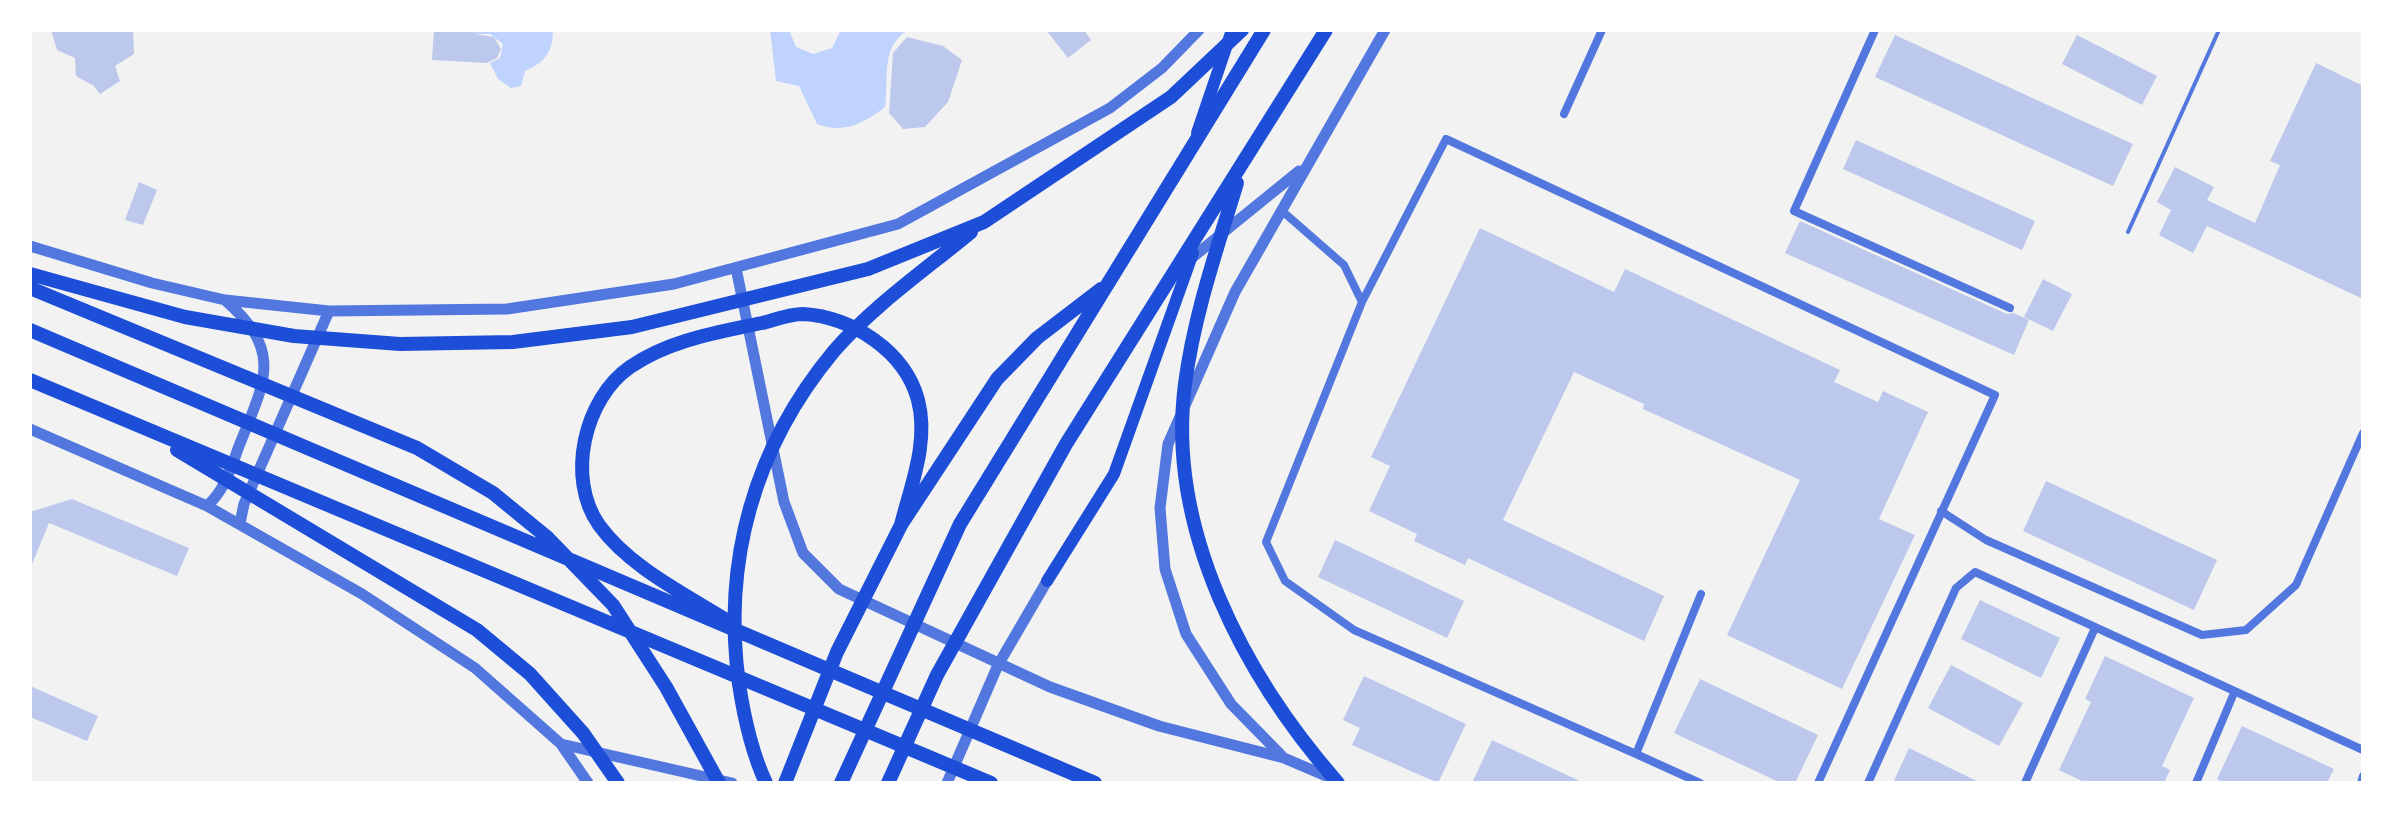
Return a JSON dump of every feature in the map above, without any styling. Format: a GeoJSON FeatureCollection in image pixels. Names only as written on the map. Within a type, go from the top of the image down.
{"type":"FeatureCollection","features":[{"type":"Feature","properties":{"kind":"highway"},"geometry":{"type":"LineString","coordinates":[[766,783],[744,714],[735,655],[733,598],[743,533],[761,471],[792,409],[835,350],[891,297],[984,222],[1171,97],[1242,30]]}},
{"type":"Feature","properties":{"kind":"highway"},"geometry":{"type":"LineString","coordinates":[[841,783],[960,524],[1264,30]]}},
{"type":"Feature","properties":{"kind":"highway"},"geometry":{"type":"LineString","coordinates":[[888,783],[937,675],[1066,444],[1328,30]]}},
{"type":"Feature","properties":{"kind":"highway"},"geometry":{"type":"LineString","coordinates":[[1244,162],[1193,332],[1184,387],[1182,437],[1188,495],[1207,563],[1259,679],[1300,740],[1339,783]]}},
{"type":"Feature","properties":{"kind":"highway"},"geometry":{"type":"LineString","coordinates":[[30,274],[185,317],[294,336],[400,344],[513,342],[632,327],[753,300],[868,269],[984,222]]}},
{"type":"Feature","properties":{"kind":"highway"},"geometry":{"type":"LineString","coordinates":[[30,288],[417,448],[493,493],[548,538],[613,605],[666,687],[719,783]]}},
{"type":"Feature","properties":{"kind":"highway"},"geometry":{"type":"LineString","coordinates":[[785,783],[837,652],[901,525],[997,379],[1037,338],[1102,288]]}},
{"type":"Feature","properties":{"kind":"highway"},"geometry":{"type":"LineString","coordinates":[[767,646],[638,563],[599,525],[585,494],[581,454],[605,391],[629,368],[674,342],[801,314],[836,320],[879,342],[902,367],[918,399],[922,444],[901,525]]}},
{"type":"Feature","properties":{"kind":"highway"},"geometry":{"type":"LineString","coordinates":[[30,330],[1095,783]]}},
{"type":"Feature","properties":{"kind":"highway"},"geometry":{"type":"LineString","coordinates":[[30,380],[991,783]]}},
{"type":"Feature","properties":{"kind":"highway"},"geometry":{"type":"LineString","coordinates":[[136,425],[477,630],[530,674],[583,733],[618,783]]}},
{"type":"Feature","properties":{"kind":"main road"},"geometry":{"type":"LineString","coordinates":[[1192,147],[1232,30]]}},
{"type":"Feature","properties":{"kind":"main road"},"geometry":{"type":"LineString","coordinates":[[1102,288],[1264,30]]}},
{"type":"Feature","properties":{"kind":"main road"},"geometry":{"type":"LineString","coordinates":[[1047,581],[1114,474],[1141,406],[1188,262],[1328,30]]}},
{"type":"Feature","properties":{"kind":"street"},"geometry":{"type":"LineString","coordinates":[[30,246],[152,283],[225,300],[329,311],[507,309],[674,284],[898,224],[1110,108],[1162,68],[1199,30]]}},
{"type":"Feature","properties":{"kind":"street"},"geometry":{"type":"LineString","coordinates":[[1284,758],[1231,704],[1186,634],[1165,569],[1160,508],[1168,444],[1235,292],[1385,30]]}},
{"type":"Feature","properties":{"kind":"street"},"geometry":{"type":"LineString","coordinates":[[1564,114],[1602,30]]}},
{"type":"Feature","properties":{"kind":"street"},"geometry":{"type":"LineString","coordinates":[[1875,30],[1794,211],[2010,308]]}},
{"type":"Feature","properties":{"kind":"street"},"geometry":{"type":"LineString","coordinates":[[1700,783],[1354,630],[1285,581],[1266,542],[1362,302],[1446,139],[1995,395],[1818,783]]}},
{"type":"Feature","properties":{"kind":"street"},"geometry":{"type":"LineString","coordinates":[[1188,262],[1306,166]]}},
{"type":"Feature","properties":{"kind":"street"},"geometry":{"type":"LineString","coordinates":[[1281,210],[1344,265],[1362,302]]}},
{"type":"Feature","properties":{"kind":"street"},"geometry":{"type":"LineString","coordinates":[[736,268],[784,502],[803,553],[839,589],[1050,687],[1159,726],[1284,758],[1339,783]]}},
{"type":"Feature","properties":{"kind":"street"},"geometry":{"type":"LineString","coordinates":[[207,506],[223,486],[267,378],[258,339],[244,316],[225,300]]}},
{"type":"Feature","properties":{"kind":"street"},"geometry":{"type":"LineString","coordinates":[[240,523],[244,504],[329,311]]}},
{"type":"Feature","properties":{"kind":"street"},"geometry":{"type":"LineString","coordinates":[[30,429],[207,506],[362,594],[475,668],[561,744],[588,783]]}},
{"type":"Feature","properties":{"kind":"street"},"geometry":{"type":"LineString","coordinates":[[1941,511],[1986,540],[2202,635],[2246,630],[2296,585],[2363,433]]}},
{"type":"Feature","properties":{"kind":"street"},"geometry":{"type":"LineString","coordinates":[[1868,783],[1956,588],[1975,572],[2363,750]]}},
{"type":"Feature","properties":{"kind":"street"},"geometry":{"type":"LineString","coordinates":[[947,783],[998,665],[1047,581]]}},
{"type":"Feature","properties":{"kind":"street"},"geometry":{"type":"LineString","coordinates":[[1636,754],[1701,594]]}},
{"type":"Feature","properties":{"kind":"street"},"geometry":{"type":"LineString","coordinates":[[2025,783],[2095,628]]}},
{"type":"Feature","properties":{"kind":"street"},"geometry":{"type":"LineString","coordinates":[[2196,783],[2234,693]]}},
{"type":"Feature","properties":{"kind":"street"},"geometry":{"type":"LineString","coordinates":[[561,744],[732,783]]}},
{"type":"Feature","properties":{"kind":"street"},"geometry":{"type":"LineString","coordinates":[[2361,783],[2363,776]]}},
{"type":"Feature","properties":{"kind":"lane"},"geometry":{"type":"LineString","coordinates":[[2128,232],[2219,30]]}},
{"type":"Feature","properties":{"kind":"water"},"geometry":{"type":"Polygon","coordinates":[[[476,30],[553,30],[553,38],[546,55],[525,71],[521,86],[511,88],[498,79],[490,63],[500,58],[503,44],[490,34],[475,34],[476,30]]]}},
{"type":"Feature","properties":{"kind":"water"},"geometry":{"type":"Polygon","coordinates":[[[770,30],[789,30],[796,47],[813,54],[832,48],[841,30],[908,30],[899,37],[889,54],[885,107],[853,126],[836,128],[817,124],[799,86],[776,81],[770,30]]]}},
{"type":"Feature","properties":{"kind":"building"},"geometry":{"type":"Polygon","coordinates":[[[51,30],[133,30],[134,54],[115,66],[120,81],[100,94],[94,86],[76,76],[75,58],[57,50],[51,30]]]}},
{"type":"Feature","properties":{"kind":"building"},"geometry":{"type":"Polygon","coordinates":[[[434,30],[475,30],[475,34],[494,37],[501,49],[497,58],[487,63],[432,60],[434,30]]]}},
{"type":"Feature","properties":{"kind":"building"},"geometry":{"type":"Polygon","coordinates":[[[1046,30],[1084,30],[1091,40],[1068,58],[1046,30]]]}},
{"type":"Feature","properties":{"kind":"building"},"geometry":{"type":"Polygon","coordinates":[[[1895,35],[2133,144],[2113,186],[1875,77],[1895,35]]]}},
{"type":"Feature","properties":{"kind":"building"},"geometry":{"type":"Polygon","coordinates":[[[2077,35],[2157,76],[2142,105],[2062,64],[2077,35]]]}},
{"type":"Feature","properties":{"kind":"building"},"geometry":{"type":"Polygon","coordinates":[[[907,37],[943,46],[962,60],[948,102],[925,127],[903,129],[889,113],[893,53],[907,37]]]}},
{"type":"Feature","properties":{"kind":"building"},"geometry":{"type":"Polygon","coordinates":[[[2316,63],[2363,86],[2363,299],[2207,226],[2193,253],[2159,235],[2171,210],[2157,202],[2175,167],[2214,187],[2207,200],[2255,223],[2280,165],[2270,161],[2316,63]]]}},
{"type":"Feature","properties":{"kind":"building"},"geometry":{"type":"Polygon","coordinates":[[[1856,140],[2035,221],[2022,250],[1843,169],[1856,140]]]}},
{"type":"Feature","properties":{"kind":"building"},"geometry":{"type":"Polygon","coordinates":[[[139,182],[157,190],[143,225],[125,220],[139,182]]]}},
{"type":"Feature","properties":{"kind":"building"},"geometry":{"type":"Polygon","coordinates":[[[1800,221],[2007,314],[2014,313],[2029,320],[2014,355],[1785,253],[1800,221]]]}},
{"type":"Feature","properties":{"kind":"building"},"geometry":{"type":"Polygon","coordinates":[[[1480,228],[1614,292],[1625,269],[1840,370],[1834,382],[1878,402],[1883,391],[1928,412],[1879,519],[1915,535],[1842,689],[1727,635],[1800,480],[1643,409],[1644,404],[1574,372],[1503,520],[1664,596],[1644,641],[1468,558],[1465,565],[1414,541],[1417,534],[1369,511],[1390,466],[1371,457],[1480,228]]]}},
{"type":"Feature","properties":{"kind":"building"},"geometry":{"type":"Polygon","coordinates":[[[2043,279],[2072,294],[2053,331],[2024,317],[2043,279]]]}},
{"type":"Feature","properties":{"kind":"building"},"geometry":{"type":"Polygon","coordinates":[[[2046,481],[2217,560],[2194,610],[2023,531],[2046,481]]]}},
{"type":"Feature","properties":{"kind":"building"},"geometry":{"type":"Polygon","coordinates":[[[72,499],[189,548],[177,576],[49,523],[30,569],[30,512],[72,499]]]}},
{"type":"Feature","properties":{"kind":"building"},"geometry":{"type":"Polygon","coordinates":[[[1335,540],[1464,601],[1447,638],[1318,577],[1335,540]]]}},
{"type":"Feature","properties":{"kind":"building"},"geometry":{"type":"Polygon","coordinates":[[[1980,600],[2060,638],[2041,678],[1961,639],[1980,600]]]}},
{"type":"Feature","properties":{"kind":"building"},"geometry":{"type":"Polygon","coordinates":[[[2105,656],[2194,698],[2162,766],[2170,770],[2164,783],[2086,783],[2059,770],[2091,702],[2085,699],[2105,656]]]}},
{"type":"Feature","properties":{"kind":"building"},"geometry":{"type":"Polygon","coordinates":[[[1951,665],[2023,703],[1999,746],[1928,708],[1951,665]]]}},
{"type":"Feature","properties":{"kind":"building"},"geometry":{"type":"Polygon","coordinates":[[[1364,676],[1466,724],[1438,783],[1352,745],[1360,728],[1343,720],[1364,676]]]}},
{"type":"Feature","properties":{"kind":"building"},"geometry":{"type":"Polygon","coordinates":[[[1700,679],[1818,735],[1795,783],[1781,783],[1674,733],[1700,679]]]}},
{"type":"Feature","properties":{"kind":"building"},"geometry":{"type":"Polygon","coordinates":[[[30,686],[98,716],[87,741],[30,717],[30,686]]]}},
{"type":"Feature","properties":{"kind":"building"},"geometry":{"type":"Polygon","coordinates":[[[2242,726],[2334,769],[2327,783],[2225,783],[2217,779],[2242,726]]]}},
{"type":"Feature","properties":{"kind":"building"},"geometry":{"type":"Polygon","coordinates":[[[1492,740],[1584,783],[1472,783],[1492,740]]]}},
{"type":"Feature","properties":{"kind":"building"},"geometry":{"type":"Polygon","coordinates":[[[1909,748],[1981,783],[1893,783],[1909,748]]]}}]}
